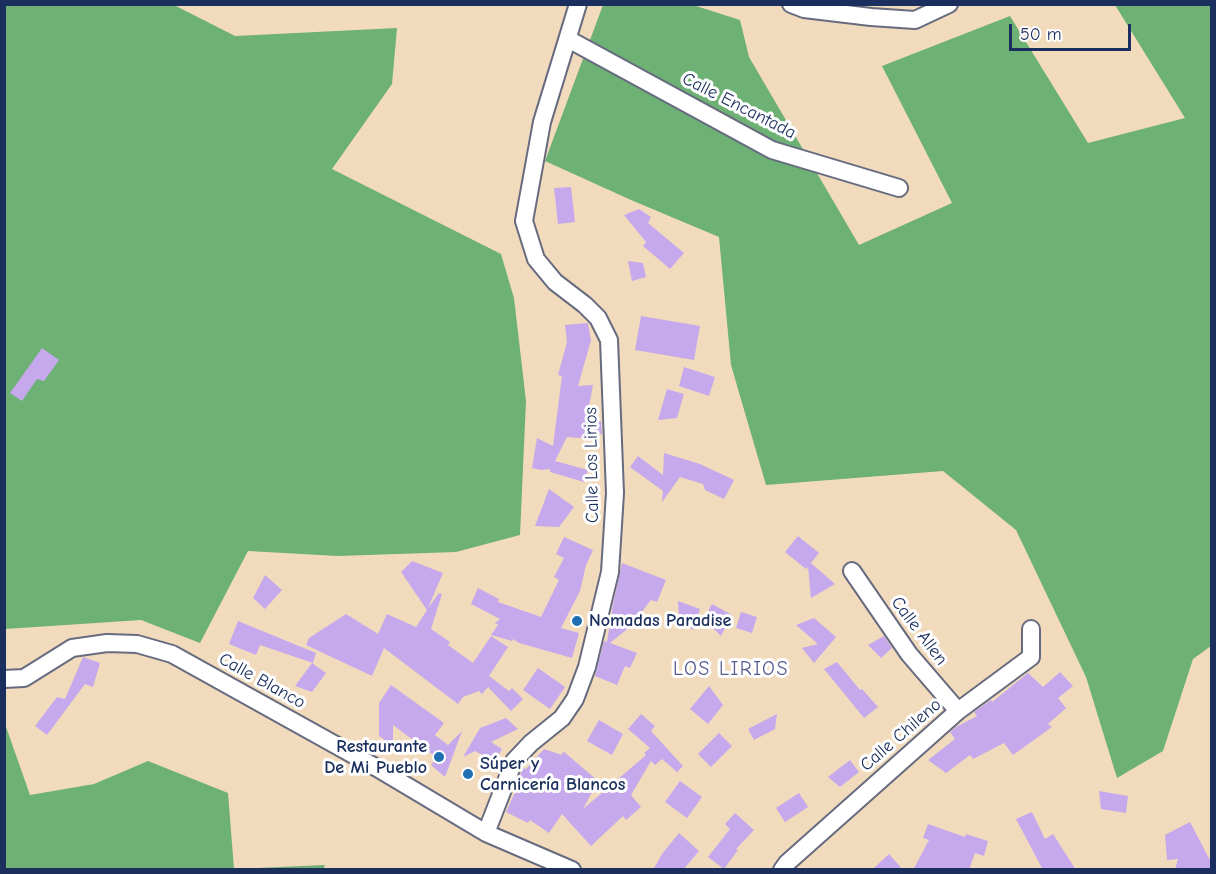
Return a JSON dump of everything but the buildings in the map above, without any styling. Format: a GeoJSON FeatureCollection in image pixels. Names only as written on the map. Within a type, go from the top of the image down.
{"type":"FeatureCollection","features":[{"type":"Feature","properties":{"kind":"street","name":"Calle Los Lirios"},"geometry":{"type":"LineString","coordinates":[[486,833],[514,761],[531,742],[562,718],[574,699],[587,667],[610,572],[615,493],[609,340],[598,318],[555,282],[536,259],[524,221],[542,122],[578,4]]}},
{"type":"Feature","properties":{"kind":"street"},"geometry":{"type":"LineString","coordinates":[[791,4],[804,9],[849,15],[915,20],[949,4]]}},
{"type":"Feature","properties":{"kind":"street","name":"Calle Encantada"},"geometry":{"type":"LineString","coordinates":[[568,39],[772,150],[899,188]]}},
{"type":"Feature","properties":{"kind":"street","name":"Calle Allen"},"geometry":{"type":"LineString","coordinates":[[852,571],[909,654],[958,711]]}},
{"type":"Feature","properties":{"kind":"street","name":"Calle Chileno"},"geometry":{"type":"LineString","coordinates":[[783,870],[795,855],[958,711],[1031,657],[1031,629]]}},
{"type":"Feature","properties":{"kind":"street","name":"Calle Blanco"},"geometry":{"type":"LineString","coordinates":[[4,679],[24,678],[72,648],[107,643],[137,644],[172,654],[377,768],[486,833]]}},
{"type":"Feature","properties":{"kind":"street"},"geometry":{"type":"LineString","coordinates":[[486,833],[572,870]]}},
{"type":"Feature","properties":{"kind":"green space"},"geometry":{"type":"Polygon","coordinates":[[[5,5],[174,5],[235,36],[397,28],[392,84],[332,169],[501,254],[514,298],[526,401],[520,535],[456,552],[338,556],[248,551],[200,643],[141,620],[5,629],[5,5]]]}},
{"type":"Feature","properties":{"kind":"green space"},"geometry":{"type":"Polygon","coordinates":[[[603,5],[693,5],[740,20],[749,57],[859,245],[952,203],[882,66],[1010,16],[1088,143],[1185,118],[1115,5],[1211,5],[1211,646],[1193,659],[1163,751],[1117,778],[1086,677],[1016,530],[943,471],[766,485],[731,365],[719,237],[545,161],[603,5]]]}},
{"type":"Feature","properties":{"kind":"green space"},"geometry":{"type":"Polygon","coordinates":[[[5,724],[30,795],[94,784],[148,761],[228,793],[234,869],[325,865],[323,870],[5,869],[5,724]]]}},
{"type":"Feature","properties":{"kind":"place","name":"Nomadas Paradise"},"geometry":{"type":"Point","coordinates":[577,621]}},
{"type":"Feature","properties":{"kind":"place","name":"Restaurante De Mi Pueblo"},"geometry":{"type":"Point","coordinates":[439,757]}},
{"type":"Feature","properties":{"kind":"place","name":"Súper y Carnicería Blancos"},"geometry":{"type":"Point","coordinates":[468,774]}},
{"type":"Feature","properties":{"kind":"district","name":"LOS LIRIOS"},"geometry":{"type":"Point","coordinates":[731,669]}}]}
